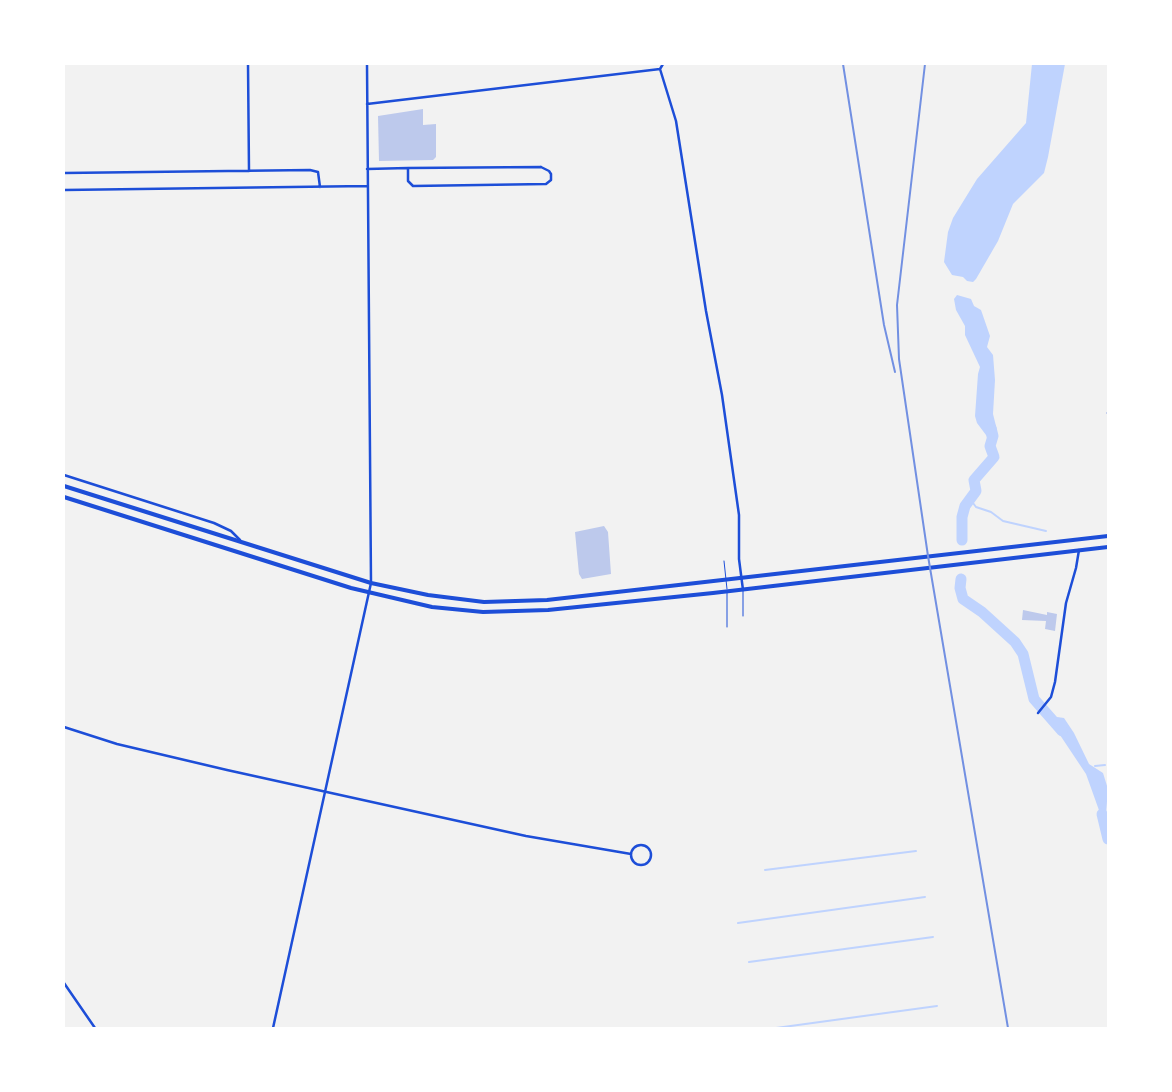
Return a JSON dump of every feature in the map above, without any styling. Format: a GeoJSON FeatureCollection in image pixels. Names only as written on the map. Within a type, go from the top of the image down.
{"type":"FeatureCollection","features":[{"type":"Feature","properties":{"kind":"main road"},"geometry":{"type":"LineString","coordinates":[[64,486],[371,583],[456,599],[513,602],[741,580],[1108,536]]}},
{"type":"Feature","properties":{"kind":"main road"},"geometry":{"type":"LineString","coordinates":[[64,497],[370,593],[432,608],[513,612],[743,590],[1108,547]]}},
{"type":"Feature","properties":{"kind":"street"},"geometry":{"type":"LineString","coordinates":[[248,64],[249,171]]}},
{"type":"Feature","properties":{"kind":"street"},"geometry":{"type":"LineString","coordinates":[[273,1028],[371,583],[367,64]]}},
{"type":"Feature","properties":{"kind":"street"},"geometry":{"type":"LineString","coordinates":[[663,64],[660,69],[676,121],[706,312],[722,395],[739,514],[739,559],[743,590]]}},
{"type":"Feature","properties":{"kind":"street"},"geometry":{"type":"LineString","coordinates":[[367,104],[660,69]]}},
{"type":"Feature","properties":{"kind":"street"},"geometry":{"type":"LineString","coordinates":[[368,169],[408,168],[541,167],[549,171],[552,178],[546,184],[414,186],[408,181],[408,168]]}},
{"type":"Feature","properties":{"kind":"street"},"geometry":{"type":"LineString","coordinates":[[64,173],[315,170],[320,175],[320,187]]}},
{"type":"Feature","properties":{"kind":"street"},"geometry":{"type":"LineString","coordinates":[[64,190],[368,186]]}},
{"type":"Feature","properties":{"kind":"street"},"geometry":{"type":"LineString","coordinates":[[64,475],[214,523],[231,531],[243,543]]}},
{"type":"Feature","properties":{"kind":"street"},"geometry":{"type":"LineString","coordinates":[[1039,712],[1051,697],[1055,682],[1066,603],[1079,550]]}},
{"type":"Feature","properties":{"kind":"street"},"geometry":{"type":"LineString","coordinates":[[64,727],[117,744],[325,791],[526,836],[631,854]]}},
{"type":"Feature","properties":{"kind":"street"},"geometry":{"type":"LineString","coordinates":[[642,845],[648,848],[651,854],[650,860],[641,865],[632,861],[631,854],[633,848],[642,845]]}},
{"type":"Feature","properties":{"kind":"street"},"geometry":{"type":"LineString","coordinates":[[64,983],[95,1028]]}},
{"type":"Feature","properties":{"kind":"lane"},"geometry":{"type":"LineString","coordinates":[[724,561],[727,591],[727,627]]}},
{"type":"Feature","properties":{"kind":"lane"},"geometry":{"type":"LineString","coordinates":[[743,590],[743,616]]}},
{"type":"Feature","properties":{"kind":"water"},"geometry":{"type":"Polygon","coordinates":[[[1032,64],[1065,64],[1044,173],[1013,204],[998,241],[976,279],[973,282],[967,281],[963,277],[952,275],[944,262],[948,232],[953,218],[977,179],[1026,123],[1032,64]]]}},
{"type":"Feature","properties":{"kind":"water"},"geometry":{"type":"Polygon","coordinates":[[[957,295],[971,299],[974,306],[981,310],[990,336],[987,347],[993,355],[995,380],[993,414],[997,430],[995,443],[989,445],[986,435],[977,423],[975,416],[980,367],[965,335],[965,326],[956,310],[954,299],[957,295]]]}},
{"type":"Feature","properties":{"kind":"water"},"geometry":{"type":"Polygon","coordinates":[[[1057,717],[1064,718],[1074,733],[1089,764],[1103,773],[1108,789],[1105,827],[1086,774],[1054,726],[1054,719],[1057,717]]]}},
{"type":"Feature","properties":{"kind":"building"},"geometry":{"type":"Polygon","coordinates":[[[423,109],[423,125],[436,124],[436,157],[433,160],[379,161],[378,116],[423,109]]]}},
{"type":"Feature","properties":{"kind":"building"},"geometry":{"type":"Polygon","coordinates":[[[604,526],[608,532],[611,574],[582,579],[579,574],[575,532],[604,526]]]}},
{"type":"Feature","properties":{"kind":"building"},"geometry":{"type":"Polygon","coordinates":[[[1023,610],[1047,615],[1047,612],[1057,614],[1055,631],[1045,629],[1046,621],[1022,620],[1023,610]]]}},
{"type":"Feature","properties":{"kind":"waterway"},"geometry":{"type":"LineString","coordinates":[[962,540],[962,517],[965,506],[976,491],[974,480],[994,457],[990,446],[993,436],[991,428]]}},
{"type":"Feature","properties":{"kind":"waterway"},"geometry":{"type":"LineString","coordinates":[[970,499],[976,507],[991,512],[1003,521],[1046,531]]}},
{"type":"Feature","properties":{"kind":"waterway"},"geometry":{"type":"LineString","coordinates":[[961,579],[960,588],[963,599],[982,612],[1015,642],[1023,654],[1034,699],[1062,731]]}},
{"type":"Feature","properties":{"kind":"waterway"},"geometry":{"type":"LineString","coordinates":[[1095,766],[1105,765]]}},
{"type":"Feature","properties":{"kind":"waterway"},"geometry":{"type":"LineString","coordinates":[[1102,814],[1108,839]]}},
{"type":"Feature","properties":{"kind":"waterway"},"geometry":{"type":"LineString","coordinates":[[765,870],[916,851]]}},
{"type":"Feature","properties":{"kind":"waterway"},"geometry":{"type":"LineString","coordinates":[[738,923],[925,897]]}},
{"type":"Feature","properties":{"kind":"waterway"},"geometry":{"type":"LineString","coordinates":[[749,962],[933,937]]}},
{"type":"Feature","properties":{"kind":"waterway"},"geometry":{"type":"LineString","coordinates":[[776,1028],[937,1006]]}},
{"type":"Feature","properties":{"kind":"railway"},"geometry":{"type":"LineString","coordinates":[[843,64],[884,325],[895,372]]}},
{"type":"Feature","properties":{"kind":"railway"},"geometry":{"type":"LineString","coordinates":[[925,64],[897,305],[899,359],[928,556],[1008,1028]]}}]}
